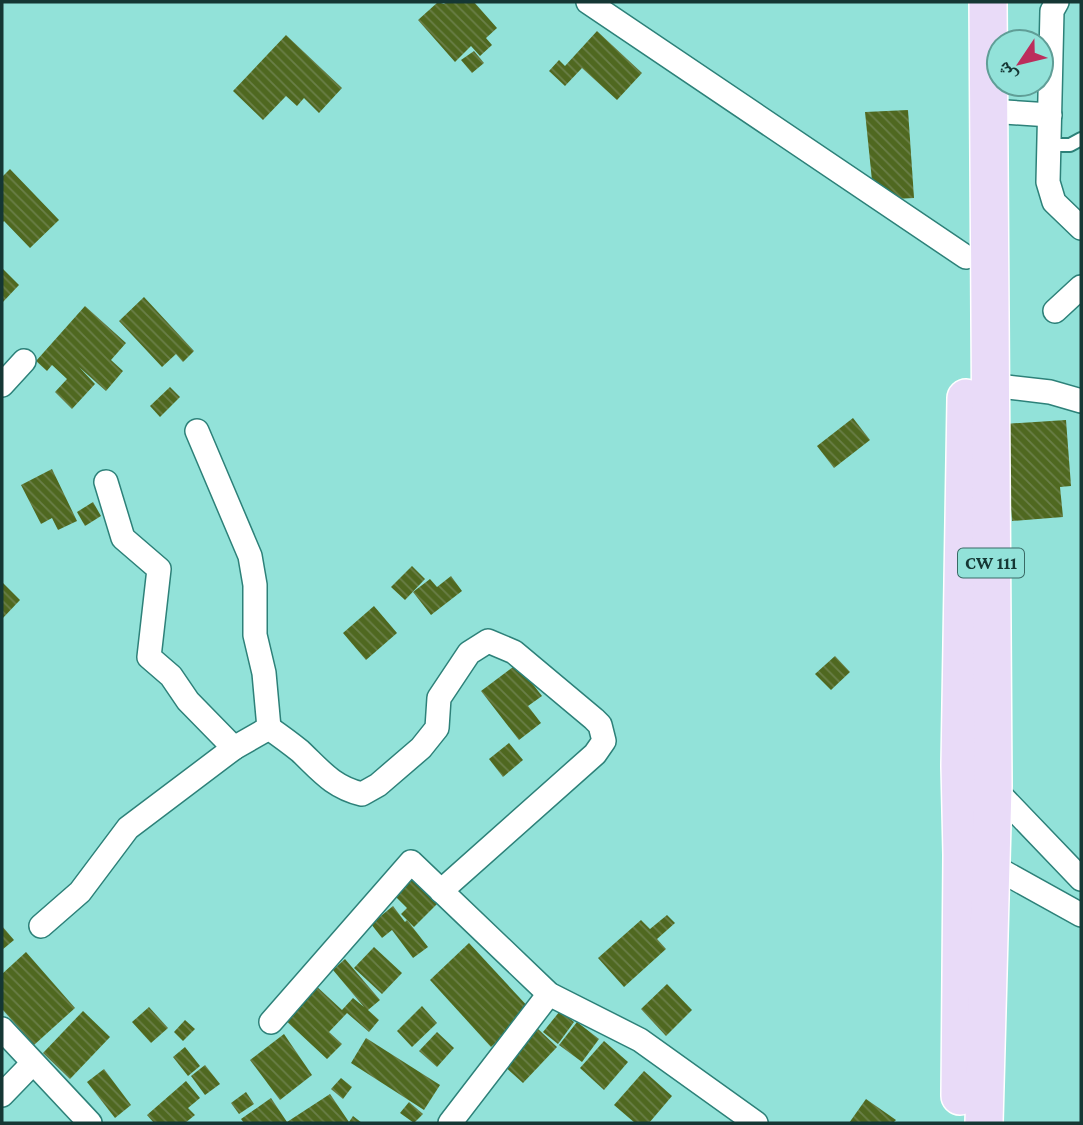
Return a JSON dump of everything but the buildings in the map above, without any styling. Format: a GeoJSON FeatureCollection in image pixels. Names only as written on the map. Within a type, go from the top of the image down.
{"type":"FeatureCollection","features":[{"type":"Feature","properties":{"kind":"main road","name":"CW 111"},"geometry":{"type":"LineString","coordinates":[[965,2],[966,257],[960,766],[977,859],[984,1123]]}},
{"type":"Feature","properties":{"kind":"main road","name":"CW 111"},"geometry":{"type":"LineString","coordinates":[[959,1123],[977,859],[993,786],[988,2]]}},
{"type":"Feature","properties":{"kind":"street"},"geometry":{"type":"LineString","coordinates":[[588,2],[966,257]]}},
{"type":"Feature","properties":{"kind":"street"},"geometry":{"type":"LineString","coordinates":[[1057,2],[1052,11],[1049,192],[1060,211],[1081,228]]}},
{"type":"Feature","properties":{"kind":"street"},"geometry":{"type":"LineString","coordinates":[[990,111],[1050,115]]}},
{"type":"Feature","properties":{"kind":"street"},"geometry":{"type":"LineString","coordinates":[[1055,311],[1081,287]]}},
{"type":"Feature","properties":{"kind":"street"},"geometry":{"type":"LineString","coordinates":[[2,385],[24,361]]}},
{"type":"Feature","properties":{"kind":"street"},"geometry":{"type":"LineString","coordinates":[[990,385],[1050,392],[1081,401]]}},
{"type":"Feature","properties":{"kind":"street"},"geometry":{"type":"LineString","coordinates":[[197,430],[250,556],[255,584],[255,635],[264,673],[269,728],[297,748],[332,782],[345,790],[362,794],[378,785],[421,748],[437,729],[439,698],[469,653],[488,641],[514,652],[600,725],[604,741],[595,754],[441,891]]}},
{"type":"Feature","properties":{"kind":"street"},"geometry":{"type":"LineString","coordinates":[[106,482],[123,538],[159,569],[149,657],[171,676],[188,701],[234,748]]}},
{"type":"Feature","properties":{"kind":"street"},"geometry":{"type":"LineString","coordinates":[[41,926],[80,892],[128,828],[234,748],[269,728]]}},
{"type":"Feature","properties":{"kind":"street"},"geometry":{"type":"LineString","coordinates":[[960,766],[993,786],[1081,879]]}},
{"type":"Feature","properties":{"kind":"street"},"geometry":{"type":"LineString","coordinates":[[977,859],[1081,915]]}},
{"type":"Feature","properties":{"kind":"street"},"geometry":{"type":"LineString","coordinates":[[271,1022],[411,862],[549,994],[640,1040],[756,1123]]}},
{"type":"Feature","properties":{"kind":"street"},"geometry":{"type":"LineString","coordinates":[[450,1123],[549,994]]}},
{"type":"Feature","properties":{"kind":"street"},"geometry":{"type":"LineString","coordinates":[[2,1029],[90,1123]]}},
{"type":"Feature","properties":{"kind":"street"},"geometry":{"type":"LineString","coordinates":[[2,1095],[33,1063]]}},
{"type":"Feature","properties":{"kind":"lane"},"geometry":{"type":"LineString","coordinates":[[1049,145],[1070,145],[1081,139]]}}]}
